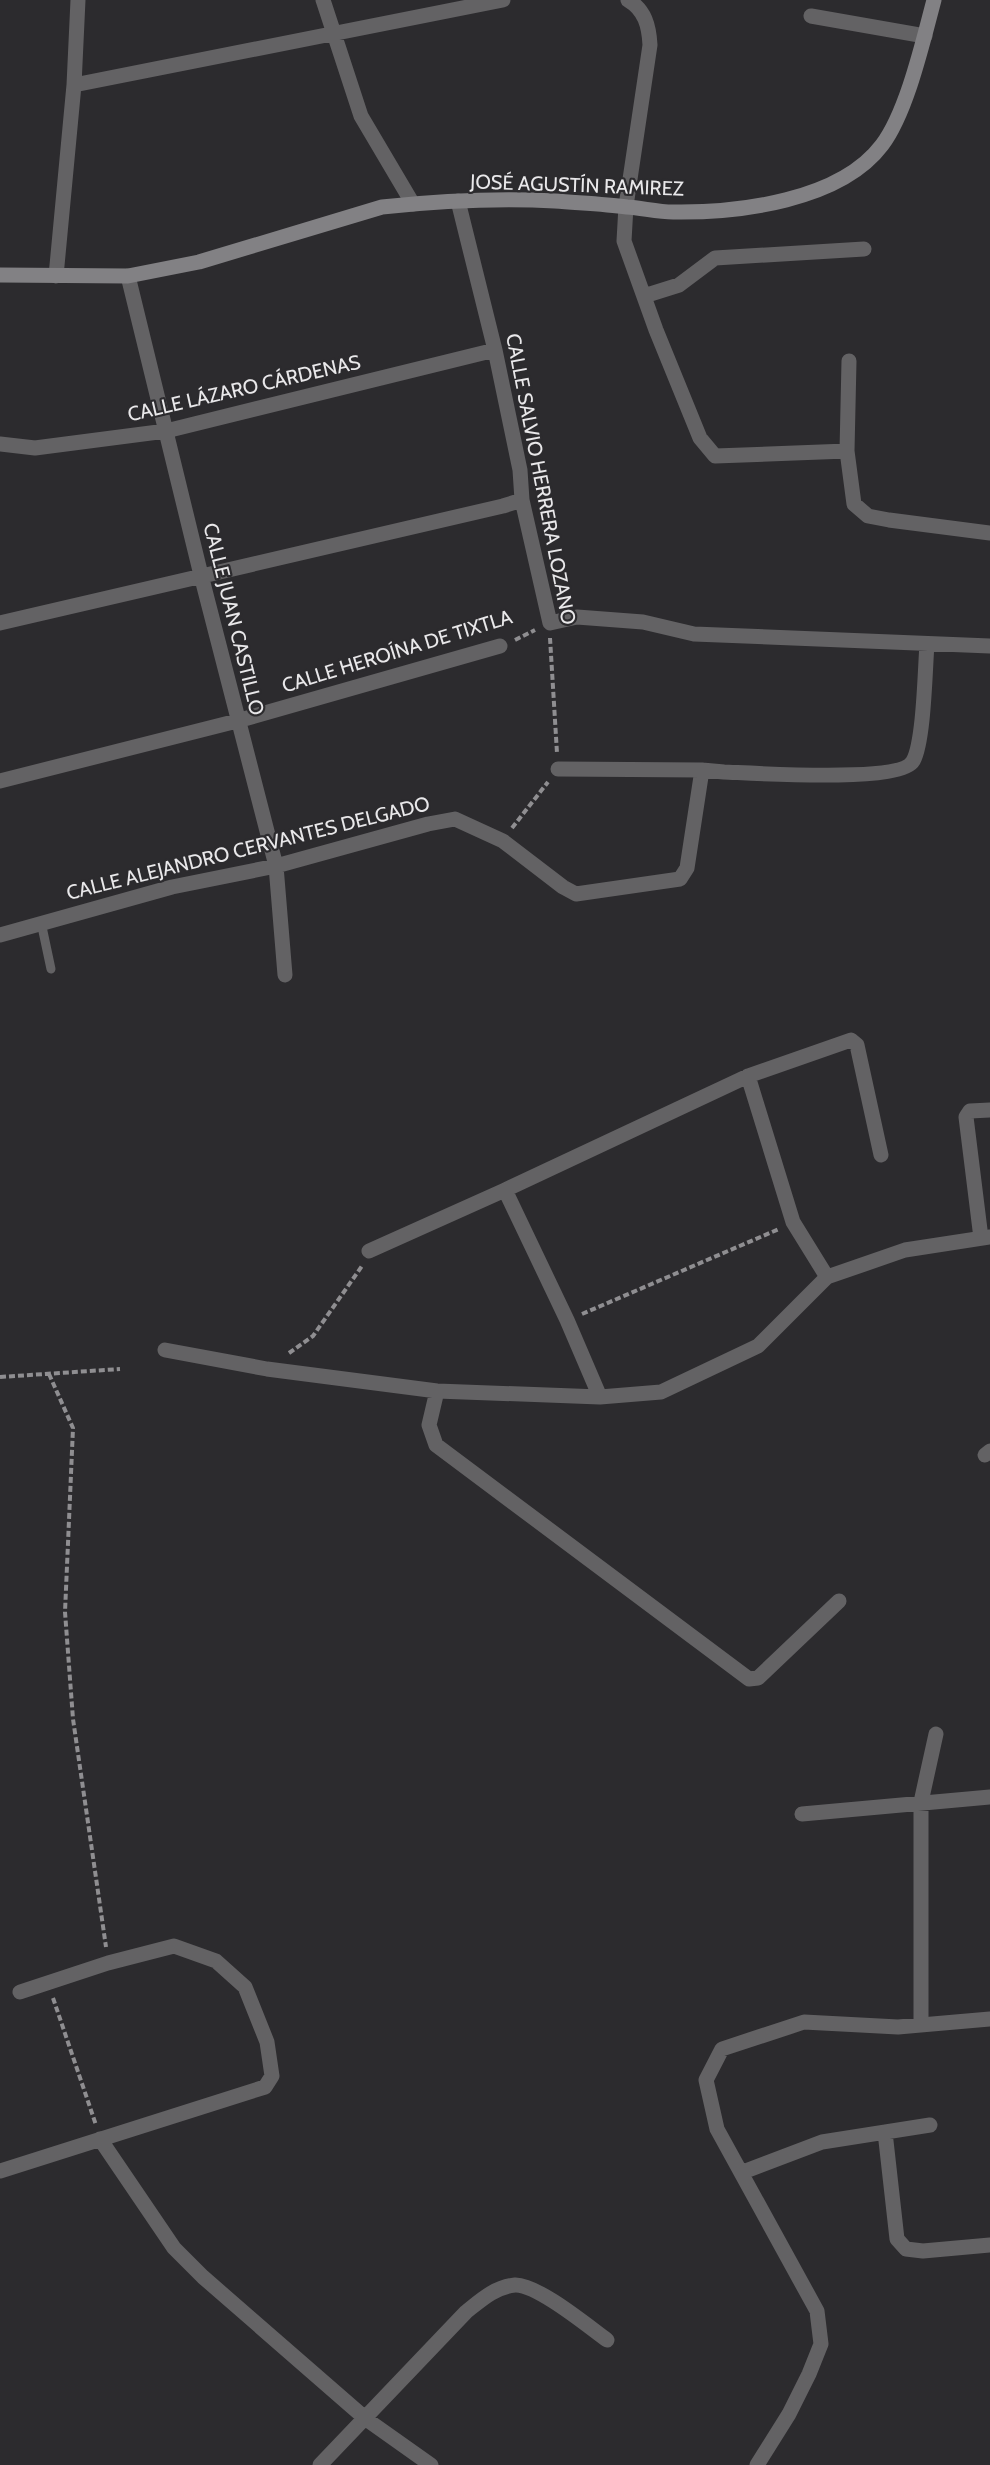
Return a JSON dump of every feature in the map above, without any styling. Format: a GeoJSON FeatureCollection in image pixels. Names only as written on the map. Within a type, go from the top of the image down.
{"type":"FeatureCollection","features":[{"type":"Feature","properties":{"kind":"street"},"geometry":{"type":"LineString","coordinates":[[56,276],[74,85],[78,0]]}},
{"type":"Feature","properties":{"kind":"street"},"geometry":{"type":"LineString","coordinates":[[324,0],[361,116],[413,204]]}},
{"type":"Feature","properties":{"kind":"street"},"geometry":{"type":"LineString","coordinates":[[74,85],[504,0]]}},
{"type":"Feature","properties":{"kind":"street"},"geometry":{"type":"LineString","coordinates":[[628,0],[649,24],[650,45],[626,206],[624,241],[700,438],[715,456],[847,451]]}},
{"type":"Feature","properties":{"kind":"street","name":"JOSÉ AGUSTÍN RAMIREZ"},"geometry":{"type":"LineString","coordinates":[[0,275],[128,276],[199,262],[382,207],[458,201],[554,201],[672,212],[734,208],[816,193],[852,173],[882,145],[899,112],[925,36],[934,0]]}},
{"type":"Feature","properties":{"kind":"street"},"geometry":{"type":"LineString","coordinates":[[812,16],[925,36]]}},
{"type":"Feature","properties":{"kind":"street","name":"CALLE SALVIO HERRERA LOZANO"},"geometry":{"type":"LineString","coordinates":[[458,201],[495,350],[520,470],[522,500],[550,623]]}},
{"type":"Feature","properties":{"kind":"street"},"geometry":{"type":"LineString","coordinates":[[644,296],[679,285],[715,258],[864,249]]}},
{"type":"Feature","properties":{"kind":"street","name":"CALLE JUAN CASTILLO"},"geometry":{"type":"LineString","coordinates":[[128,276],[237,721],[276,866],[285,975]]}},
{"type":"Feature","properties":{"kind":"street","name":"CALLE LÁZARO CÁRDENAS"},"geometry":{"type":"LineString","coordinates":[[0,444],[35,448],[166,431],[495,350]]}},
{"type":"Feature","properties":{"kind":"street"},"geometry":{"type":"LineString","coordinates":[[849,361],[847,451],[854,504],[868,516],[990,533]]}},
{"type":"Feature","properties":{"kind":"street"},"geometry":{"type":"LineString","coordinates":[[0,623],[522,500]]}},
{"type":"Feature","properties":{"kind":"street"},"geometry":{"type":"LineString","coordinates":[[550,623],[577,617],[643,622],[694,634],[990,646]]}},
{"type":"Feature","properties":{"kind":"street"},"geometry":{"type":"LineString","coordinates":[[558,769],[702,770],[860,775],[904,769],[912,764],[919,747],[927,644]]}},
{"type":"Feature","properties":{"kind":"street","name":"CALLE HEROÍNA DE TIXTLA"},"geometry":{"type":"LineString","coordinates":[[0,781],[237,721],[500,646]]}},
{"type":"Feature","properties":{"kind":"street","name":"CALLE ALEJANDRO CERVANTES DELGADO"},"geometry":{"type":"LineString","coordinates":[[0,935],[172,887],[276,866],[428,824],[455,819],[503,841],[562,887],[576,894],[680,879],[687,868],[702,770]]}},
{"type":"Feature","properties":{"kind":"street"},"geometry":{"type":"LineString","coordinates":[[369,1251],[748,1076],[850,1040],[857,1045],[881,1155]]}},
{"type":"Feature","properties":{"kind":"street"},"geometry":{"type":"LineString","coordinates":[[748,1076],[793,1222],[827,1277]]}},
{"type":"Feature","properties":{"kind":"street"},"geometry":{"type":"LineString","coordinates":[[165,1350],[267,1369],[437,1391],[600,1397],[661,1392],[758,1346],[827,1277],[905,1250],[986,1237],[966,1116],[970,1111],[990,1110]]}},
{"type":"Feature","properties":{"kind":"street"},"geometry":{"type":"LineString","coordinates":[[505,1190],[567,1320],[600,1397]]}},
{"type":"Feature","properties":{"kind":"street"},"geometry":{"type":"LineString","coordinates":[[437,1391],[429,1425],[436,1445],[749,1679],[758,1678],[839,1601]]}},
{"type":"Feature","properties":{"kind":"street"},"geometry":{"type":"LineString","coordinates":[[921,2025],[921,1803],[936,1734]]}},
{"type":"Feature","properties":{"kind":"street"},"geometry":{"type":"LineString","coordinates":[[802,1814],[990,1797]]}},
{"type":"Feature","properties":{"kind":"street"},"geometry":{"type":"LineString","coordinates":[[0,2171],[264,2087],[272,2076],[267,2042],[245,1987],[216,1961],[174,1946],[20,1992]]}},
{"type":"Feature","properties":{"kind":"street"},"geometry":{"type":"LineString","coordinates":[[757,2465],[789,2414],[821,2344],[817,2312],[717,2129],[706,2080],[722,2049],[804,2022],[898,2027],[990,2019]]}},
{"type":"Feature","properties":{"kind":"street"},"geometry":{"type":"LineString","coordinates":[[742,2172],[822,2142],[930,2125]]}},
{"type":"Feature","properties":{"kind":"street"},"geometry":{"type":"LineString","coordinates":[[885,2132],[897,2239],[906,2249],[923,2251],[990,2246]]}},
{"type":"Feature","properties":{"kind":"street"},"geometry":{"type":"LineString","coordinates":[[100,2139],[174,2248],[203,2277],[366,2419],[431,2465]]}},
{"type":"Feature","properties":{"kind":"street"},"geometry":{"type":"LineString","coordinates":[[320,2465],[466,2312],[492,2292],[517,2285],[552,2300],[608,2340]]}},
{"type":"Feature","properties":{"kind":"lane"},"geometry":{"type":"LineString","coordinates":[[41,922],[51,969]]}},
{"type":"Feature","properties":{"kind":"path","name":"CALLE HEROÍNA DE TIXTLA"},"geometry":{"type":"LineString","coordinates":[[500,646],[550,623]]}},
{"type":"Feature","properties":{"kind":"path","name":"CALLE SALVIO HERRERA LOZANO"},"geometry":{"type":"LineString","coordinates":[[550,623],[558,769]]}},
{"type":"Feature","properties":{"kind":"path"},"geometry":{"type":"LineString","coordinates":[[503,841],[558,769]]}},
{"type":"Feature","properties":{"kind":"path"},"geometry":{"type":"LineString","coordinates":[[567,1320],[793,1222]]}},
{"type":"Feature","properties":{"kind":"path"},"geometry":{"type":"LineString","coordinates":[[267,1369],[313,1336],[357,1275],[369,1251]]}},
{"type":"Feature","properties":{"kind":"path"},"geometry":{"type":"LineString","coordinates":[[0,1377],[120,1369]]}},
{"type":"Feature","properties":{"kind":"path"},"geometry":{"type":"LineString","coordinates":[[49,1374],[73,1428],[65,1612],[73,1719],[105,1926],[108,1964]]}},
{"type":"Feature","properties":{"kind":"path"},"geometry":{"type":"LineString","coordinates":[[48,1983],[100,2139]]}}]}
